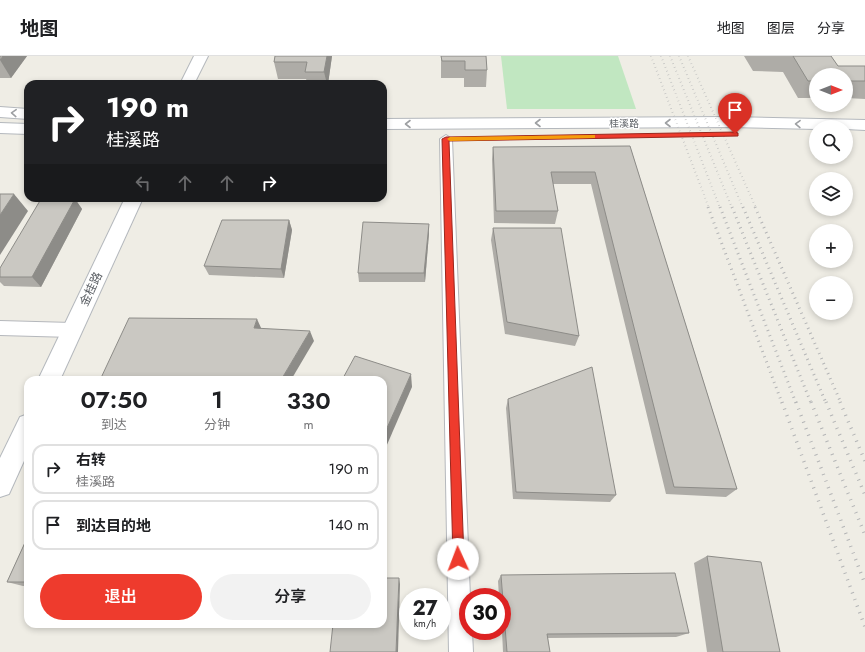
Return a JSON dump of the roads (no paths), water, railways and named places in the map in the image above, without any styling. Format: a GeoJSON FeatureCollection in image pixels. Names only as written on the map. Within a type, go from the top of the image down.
{"type":"FeatureCollection","features":[{"type":"Feature","properties":{"kind":"main road"},"geometry":{"type":"LineString","coordinates":[[190,80],[201,56]]}},
{"type":"Feature","properties":{"kind":"main road"},"geometry":{"type":"LineString","coordinates":[[0,112],[24,114]]}},
{"type":"Feature","properties":{"kind":"main road","name":"桂溪路"},"geometry":{"type":"LineString","coordinates":[[387,124],[730,122],[865,125]]}},
{"type":"Feature","properties":{"kind":"main road"},"geometry":{"type":"LineString","coordinates":[[0,128],[24,129]]}},
{"type":"Feature","properties":{"kind":"main road","name":"桂溪路"},"geometry":{"type":"LineString","coordinates":[[387,138],[446,139],[735,134],[809,136]]}},
{"type":"Feature","properties":{"kind":"main road"},"geometry":{"type":"LineString","coordinates":[[853,137],[865,138]]}},
{"type":"Feature","properties":{"kind":"main road","name":"金桂路"},"geometry":{"type":"LineString","coordinates":[[51,376],[132,202]]}},
{"type":"Feature","properties":{"kind":"main road"},"geometry":{"type":"LineString","coordinates":[[0,485],[24,434]]}},
{"type":"Feature","properties":{"kind":"street"},"geometry":{"type":"LineString","coordinates":[[446,139],[461,652]]}},
{"type":"Feature","properties":{"kind":"street"},"geometry":{"type":"LineString","coordinates":[[0,328],[72,330]]}},
{"type":"Feature","properties":{"kind":"railway"},"geometry":{"type":"LineString","coordinates":[[651,56],[709,208]]}},
{"type":"Feature","properties":{"kind":"railway"},"geometry":{"type":"LineString","coordinates":[[661,56],[720,208]]}},
{"type":"Feature","properties":{"kind":"railway"},"geometry":{"type":"LineString","coordinates":[[670,56],[732,208]]}},
{"type":"Feature","properties":{"kind":"railway"},"geometry":{"type":"LineString","coordinates":[[679,56],[743,208]]}},
{"type":"Feature","properties":{"kind":"railway"},"geometry":{"type":"LineString","coordinates":[[688,56],[756,208]]}},
{"type":"Feature","properties":{"kind":"railway"},"geometry":{"type":"LineString","coordinates":[[708,207],[782,403]]}},
{"type":"Feature","properties":{"kind":"railway"},"geometry":{"type":"LineString","coordinates":[[720,207],[796,403]]}},
{"type":"Feature","properties":{"kind":"railway"},"geometry":{"type":"LineString","coordinates":[[732,207],[811,403]]}},
{"type":"Feature","properties":{"kind":"railway"},"geometry":{"type":"LineString","coordinates":[[743,207],[826,403]]}},
{"type":"Feature","properties":{"kind":"railway"},"geometry":{"type":"LineString","coordinates":[[755,207],[841,403]]}},
{"type":"Feature","properties":{"kind":"railway"},"geometry":{"type":"LineString","coordinates":[[782,402],[865,627]]}},
{"type":"Feature","properties":{"kind":"railway"},"geometry":{"type":"LineString","coordinates":[[796,402],[865,584]]}},
{"type":"Feature","properties":{"kind":"railway"},"geometry":{"type":"LineString","coordinates":[[811,402],[865,535]]}},
{"type":"Feature","properties":{"kind":"railway"},"geometry":{"type":"LineString","coordinates":[[826,402],[865,495]]}},
{"type":"Feature","properties":{"kind":"railway"},"geometry":{"type":"LineString","coordinates":[[840,402],[865,461]]}}]}
